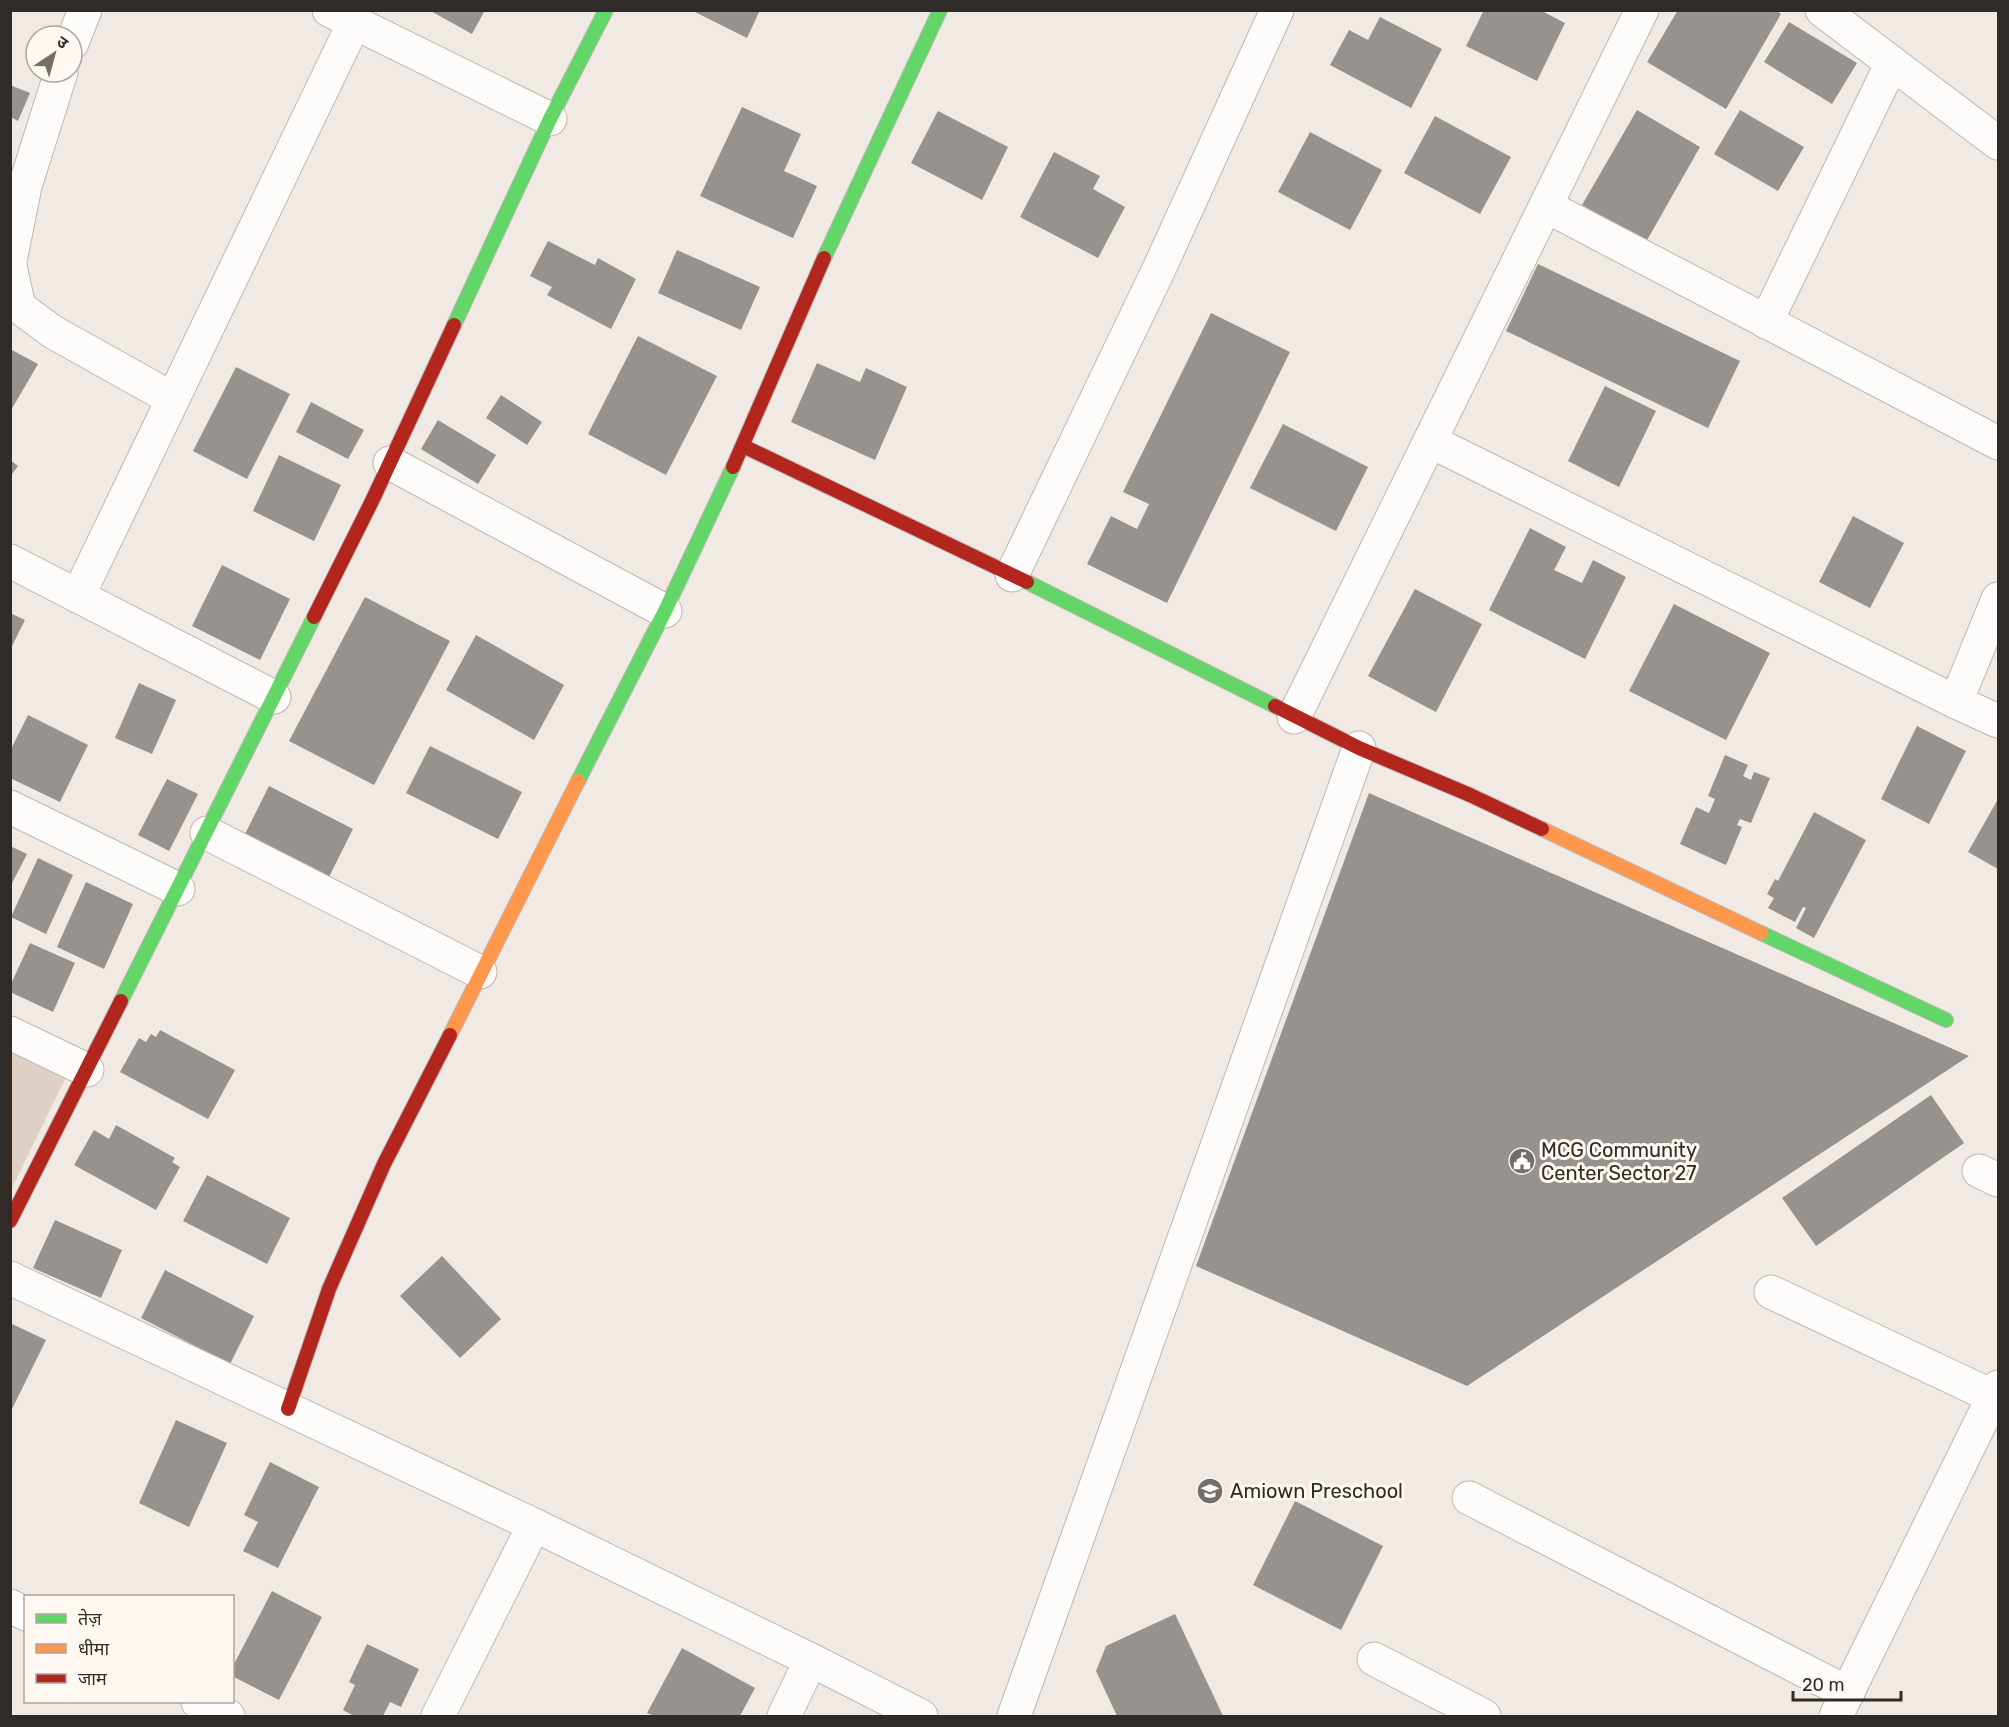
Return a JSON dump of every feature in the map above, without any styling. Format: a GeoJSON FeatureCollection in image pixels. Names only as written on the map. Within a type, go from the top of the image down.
{"type":"FeatureCollection","features":[{"type":"Feature","properties":{"kind":"street"},"geometry":{"type":"LineString","coordinates":[[79,24],[85,10]]}},
{"type":"Feature","properties":{"kind":"street"},"geometry":{"type":"LineString","coordinates":[[10,1221],[207,833],[390,463],[550,119],[606,10]]}},
{"type":"Feature","properties":{"kind":"street"},"geometry":{"type":"LineString","coordinates":[[288,1409],[328,1289],[384,1164],[665,611],[743,446],[814,278],[940,10]]}},
{"type":"Feature","properties":{"kind":"street"},"geometry":{"type":"LineString","coordinates":[[1012,576],[1159,269],[1277,10]]}},
{"type":"Feature","properties":{"kind":"street"},"geometry":{"type":"LineString","coordinates":[[1294,717],[1642,10]]}},
{"type":"Feature","properties":{"kind":"street"},"geometry":{"type":"LineString","coordinates":[[1822,10],[1998,143]]}},
{"type":"Feature","properties":{"kind":"street"},"geometry":{"type":"LineString","coordinates":[[78,596],[171,398],[341,17],[550,119]]}},
{"type":"Feature","properties":{"kind":"street"},"geometry":{"type":"LineString","coordinates":[[1766,322],[1892,63]]}},
{"type":"Feature","properties":{"kind":"street"},"geometry":{"type":"LineString","coordinates":[[10,261],[25,186],[57,84]]}},
{"type":"Feature","properties":{"kind":"street"},"geometry":{"type":"LineString","coordinates":[[1546,206],[1998,443]]}},
{"type":"Feature","properties":{"kind":"street"},"geometry":{"type":"LineString","coordinates":[[10,266],[19,307],[53,332],[171,398]]}},
{"type":"Feature","properties":{"kind":"street"},"geometry":{"type":"LineString","coordinates":[[1430,441],[1998,721]]}},
{"type":"Feature","properties":{"kind":"street"},"geometry":{"type":"LineString","coordinates":[[743,446],[1012,576],[1294,717],[1359,748],[1470,795],[1946,1020]]}},
{"type":"Feature","properties":{"kind":"street"},"geometry":{"type":"LineString","coordinates":[[390,463],[665,611]]}},
{"type":"Feature","properties":{"kind":"street"},"geometry":{"type":"LineString","coordinates":[[10,561],[274,697]]}},
{"type":"Feature","properties":{"kind":"street"},"geometry":{"type":"LineString","coordinates":[[1956,702],[1998,599]]}},
{"type":"Feature","properties":{"kind":"street"},"geometry":{"type":"LineString","coordinates":[[1014,1716],[1359,748]]}},
{"type":"Feature","properties":{"kind":"street"},"geometry":{"type":"LineString","coordinates":[[10,807],[178,889]]}},
{"type":"Feature","properties":{"kind":"street"},"geometry":{"type":"LineString","coordinates":[[207,833],[480,972]]}},
{"type":"Feature","properties":{"kind":"street"},"geometry":{"type":"LineString","coordinates":[[10,1033],[87,1070]]}},
{"type":"Feature","properties":{"kind":"street"},"geometry":{"type":"LineString","coordinates":[[10,1278],[534,1525],[921,1716]]}},
{"type":"Feature","properties":{"kind":"street"},"geometry":{"type":"LineString","coordinates":[[1469,1498],[1842,1705],[1996,1392],[1771,1292]]}},
{"type":"Feature","properties":{"kind":"street"},"geometry":{"type":"LineString","coordinates":[[438,1716],[534,1525]]}},
{"type":"Feature","properties":{"kind":"street"},"geometry":{"type":"LineString","coordinates":[[10,1606],[24,1613]]}},
{"type":"Feature","properties":{"kind":"street"},"geometry":{"type":"LineString","coordinates":[[1374,1659],[1484,1716]]}},
{"type":"Feature","properties":{"kind":"street"},"geometry":{"type":"LineString","coordinates":[[784,1716],[811,1660]]}},
{"type":"Feature","properties":{"kind":"street"},"geometry":{"type":"LineString","coordinates":[[202,1703],[228,1716]]}},
{"type":"Feature","properties":{"kind":"shaded area"},"geometry":{"type":"Polygon","coordinates":[[[11,1042],[70,1069],[11,1190],[11,1042]]]}},
{"type":"Feature","properties":{"kind":"building"},"geometry":{"type":"Polygon","coordinates":[[[429,10],[485,10],[472,34],[429,10]]]}},
{"type":"Feature","properties":{"kind":"building"},"geometry":{"type":"Polygon","coordinates":[[[691,10],[760,10],[747,38],[691,10]]]}},
{"type":"Feature","properties":{"kind":"building"},"geometry":{"type":"Polygon","coordinates":[[[1484,10],[1540,10],[1565,23],[1537,81],[1466,46],[1484,10]]]}},
{"type":"Feature","properties":{"kind":"building"},"geometry":{"type":"Polygon","coordinates":[[[1678,10],[1775,10],[1781,14],[1726,109],[1647,62],[1678,10]]]}},
{"type":"Feature","properties":{"kind":"building"},"geometry":{"type":"Polygon","coordinates":[[[1380,17],[1442,49],[1411,108],[1330,65],[1349,30],[1368,40],[1380,17]]]}},
{"type":"Feature","properties":{"kind":"building"},"geometry":{"type":"Polygon","coordinates":[[[1789,22],[1857,63],[1832,104],[1764,62],[1789,22]]]}},
{"type":"Feature","properties":{"kind":"building"},"geometry":{"type":"Polygon","coordinates":[[[10,85],[30,93],[18,121],[10,117],[10,85]]]}},
{"type":"Feature","properties":{"kind":"building"},"geometry":{"type":"Polygon","coordinates":[[[742,107],[801,134],[784,171],[817,186],[793,238],[700,196],[742,107]]]}},
{"type":"Feature","properties":{"kind":"building"},"geometry":{"type":"Polygon","coordinates":[[[1637,110],[1700,147],[1646,242],[1582,205],[1637,110]]]}},
{"type":"Feature","properties":{"kind":"building"},"geometry":{"type":"Polygon","coordinates":[[[1740,110],[1804,147],[1778,191],[1714,154],[1740,110]]]}},
{"type":"Feature","properties":{"kind":"building"},"geometry":{"type":"Polygon","coordinates":[[[938,111],[1008,147],[982,200],[911,163],[938,111]]]}},
{"type":"Feature","properties":{"kind":"building"},"geometry":{"type":"Polygon","coordinates":[[[1435,116],[1511,157],[1480,214],[1404,173],[1435,116]]]}},
{"type":"Feature","properties":{"kind":"building"},"geometry":{"type":"Polygon","coordinates":[[[1310,132],[1382,170],[1350,230],[1278,192],[1310,132]]]}},
{"type":"Feature","properties":{"kind":"building"},"geometry":{"type":"Polygon","coordinates":[[[1054,152],[1100,176],[1093,189],[1125,207],[1098,258],[1020,217],[1054,152]]]}},
{"type":"Feature","properties":{"kind":"building"},"geometry":{"type":"Polygon","coordinates":[[[548,241],[595,265],[598,258],[636,279],[611,329],[547,295],[552,287],[530,276],[548,241]]]}},
{"type":"Feature","properties":{"kind":"building"},"geometry":{"type":"Polygon","coordinates":[[[677,250],[760,287],[741,330],[658,293],[677,250]]]}},
{"type":"Feature","properties":{"kind":"building"},"geometry":{"type":"Polygon","coordinates":[[[1538,264],[1740,361],[1708,428],[1506,331],[1538,264]]]}},
{"type":"Feature","properties":{"kind":"building"},"geometry":{"type":"Polygon","coordinates":[[[1211,313],[1290,352],[1167,603],[1087,564],[1111,516],[1137,529],[1149,504],[1123,492],[1211,313]]]}},
{"type":"Feature","properties":{"kind":"building"},"geometry":{"type":"Polygon","coordinates":[[[638,336],[717,376],[666,475],[588,434],[638,336]]]}},
{"type":"Feature","properties":{"kind":"building"},"geometry":{"type":"Polygon","coordinates":[[[10,349],[38,364],[10,412],[10,349]]]}},
{"type":"Feature","properties":{"kind":"building"},"geometry":{"type":"Polygon","coordinates":[[[817,363],[860,382],[866,368],[907,387],[875,460],[791,422],[817,363]]]}},
{"type":"Feature","properties":{"kind":"building"},"geometry":{"type":"Polygon","coordinates":[[[236,367],[290,394],[247,479],[193,451],[236,367]]]}},
{"type":"Feature","properties":{"kind":"building"},"geometry":{"type":"Polygon","coordinates":[[[1605,386],[1656,411],[1619,487],[1568,461],[1605,386]]]}},
{"type":"Feature","properties":{"kind":"building"},"geometry":{"type":"Polygon","coordinates":[[[501,395],[542,422],[527,445],[486,418],[501,395]]]}},
{"type":"Feature","properties":{"kind":"building"},"geometry":{"type":"Polygon","coordinates":[[[311,402],[364,430],[348,459],[296,432],[311,402]]]}},
{"type":"Feature","properties":{"kind":"building"},"geometry":{"type":"Polygon","coordinates":[[[438,420],[496,455],[478,484],[421,449],[438,420]]]}},
{"type":"Feature","properties":{"kind":"building"},"geometry":{"type":"Polygon","coordinates":[[[1283,424],[1368,467],[1336,531],[1250,488],[1283,424]]]}},
{"type":"Feature","properties":{"kind":"building"},"geometry":{"type":"Polygon","coordinates":[[[279,455],[341,485],[314,541],[253,511],[279,455]]]}},
{"type":"Feature","properties":{"kind":"building"},"geometry":{"type":"Polygon","coordinates":[[[10,460],[18,466],[10,477],[10,460]]]}},
{"type":"Feature","properties":{"kind":"building"},"geometry":{"type":"Polygon","coordinates":[[[1853,516],[1904,543],[1870,608],[1819,582],[1853,516]]]}},
{"type":"Feature","properties":{"kind":"building"},"geometry":{"type":"Polygon","coordinates":[[[1530,528],[1566,547],[1554,570],[1582,583],[1593,560],[1626,577],[1585,659],[1489,610],[1530,528]]]}},
{"type":"Feature","properties":{"kind":"building"},"geometry":{"type":"Polygon","coordinates":[[[222,565],[290,599],[260,660],[192,626],[222,565]]]}},
{"type":"Feature","properties":{"kind":"building"},"geometry":{"type":"Polygon","coordinates":[[[1415,589],[1482,624],[1436,712],[1368,676],[1415,589]]]}},
{"type":"Feature","properties":{"kind":"building"},"geometry":{"type":"Polygon","coordinates":[[[365,597],[450,641],[374,785],[289,741],[365,597]]]}},
{"type":"Feature","properties":{"kind":"building"},"geometry":{"type":"Polygon","coordinates":[[[1674,604],[1770,653],[1726,740],[1629,691],[1674,604]]]}},
{"type":"Feature","properties":{"kind":"building"},"geometry":{"type":"Polygon","coordinates":[[[10,613],[25,620],[10,650],[10,613]]]}},
{"type":"Feature","properties":{"kind":"building"},"geometry":{"type":"Polygon","coordinates":[[[476,635],[564,685],[534,740],[446,690],[476,635]]]}},
{"type":"Feature","properties":{"kind":"building"},"geometry":{"type":"Polygon","coordinates":[[[139,683],[176,700],[152,754],[115,738],[139,683]]]}},
{"type":"Feature","properties":{"kind":"building"},"geometry":{"type":"Polygon","coordinates":[[[28,715],[88,745],[60,802],[10,778],[10,751],[28,715]]]}},
{"type":"Feature","properties":{"kind":"building"},"geometry":{"type":"Polygon","coordinates":[[[1917,726],[1966,751],[1929,824],[1881,799],[1917,726]]]}},
{"type":"Feature","properties":{"kind":"building"},"geometry":{"type":"Polygon","coordinates":[[[430,746],[522,792],[498,839],[406,793],[430,746]]]}},
{"type":"Feature","properties":{"kind":"building"},"geometry":{"type":"Polygon","coordinates":[[[1725,755],[1748,765],[1743,776],[1751,780],[1754,772],[1770,778],[1751,823],[1740,819],[1737,825],[1742,827],[1726,865],[1680,844],[1696,807],[1709,813],[1715,799],[1708,796],[1725,755]]]}},
{"type":"Feature","properties":{"kind":"building"},"geometry":{"type":"Polygon","coordinates":[[[167,779],[198,794],[169,851],[138,835],[167,779]]]}},
{"type":"Feature","properties":{"kind":"building"},"geometry":{"type":"Polygon","coordinates":[[[269,786],[353,829],[329,877],[245,834],[269,786]]]}},
{"type":"Feature","properties":{"kind":"building","name":"MCG Community Center Sector 27"},"geometry":{"type":"Polygon","coordinates":[[[1369,793],[1969,1056],[1467,1386],[1196,1266],[1369,793]]]}},
{"type":"Feature","properties":{"kind":"building"},"geometry":{"type":"Polygon","coordinates":[[[1998,799],[1998,869],[1968,852],[1998,799]]]}},
{"type":"Feature","properties":{"kind":"building"},"geometry":{"type":"Polygon","coordinates":[[[1814,812],[1866,840],[1814,938],[1796,928],[1806,908],[1803,907],[1795,922],[1768,908],[1774,898],[1767,894],[1775,879],[1778,881],[1814,812]]]}},
{"type":"Feature","properties":{"kind":"building"},"geometry":{"type":"Polygon","coordinates":[[[10,846],[27,854],[10,887],[10,846]]]}},
{"type":"Feature","properties":{"kind":"building"},"geometry":{"type":"Polygon","coordinates":[[[38,858],[73,875],[46,934],[11,917],[38,858]]]}},
{"type":"Feature","properties":{"kind":"building"},"geometry":{"type":"Polygon","coordinates":[[[86,882],[133,904],[104,969],[57,947],[86,882]]]}},
{"type":"Feature","properties":{"kind":"building"},"geometry":{"type":"Polygon","coordinates":[[[30,943],[75,963],[53,1012],[10,992],[10,986],[30,943]]]}},
{"type":"Feature","properties":{"kind":"building"},"geometry":{"type":"Polygon","coordinates":[[[160,1030],[235,1070],[208,1119],[120,1072],[139,1038],[146,1042],[151,1034],[156,1037],[160,1030]]]}},
{"type":"Feature","properties":{"kind":"building"},"geometry":{"type":"Polygon","coordinates":[[[1931,1095],[1964,1143],[1816,1246],[1782,1198],[1931,1095]]]}},
{"type":"Feature","properties":{"kind":"building"},"geometry":{"type":"Polygon","coordinates":[[[116,1125],[175,1158],[172,1162],[180,1167],[156,1210],[74,1165],[94,1130],[109,1139],[116,1125]]]}},
{"type":"Feature","properties":{"kind":"building"},"geometry":{"type":"Polygon","coordinates":[[[207,1175],[290,1218],[267,1264],[183,1221],[207,1175]]]}},
{"type":"Feature","properties":{"kind":"building"},"geometry":{"type":"Polygon","coordinates":[[[55,1220],[122,1250],[101,1298],[33,1268],[55,1220]]]}},
{"type":"Feature","properties":{"kind":"building"},"geometry":{"type":"Polygon","coordinates":[[[442,1256],[501,1319],[460,1358],[400,1296],[442,1256]]]}},
{"type":"Feature","properties":{"kind":"building"},"geometry":{"type":"Polygon","coordinates":[[[165,1270],[254,1316],[230,1364],[141,1318],[165,1270]]]}},
{"type":"Feature","properties":{"kind":"building"},"geometry":{"type":"Polygon","coordinates":[[[10,1323],[46,1340],[10,1413],[10,1323]]]}},
{"type":"Feature","properties":{"kind":"building"},"geometry":{"type":"Polygon","coordinates":[[[176,1420],[227,1443],[189,1527],[139,1503],[176,1420]]]}},
{"type":"Feature","properties":{"kind":"building"},"geometry":{"type":"Polygon","coordinates":[[[270,1462],[319,1487],[278,1568],[243,1551],[258,1522],[244,1515],[270,1462]]]}},
{"type":"Feature","properties":{"kind":"building"},"geometry":{"type":"Polygon","coordinates":[[[1295,1501],[1383,1546],[1341,1630],[1253,1585],[1295,1501]]]}},
{"type":"Feature","properties":{"kind":"building"},"geometry":{"type":"Polygon","coordinates":[[[272,1591],[322,1617],[279,1700],[234,1677],[234,1664],[272,1591]]]}},
{"type":"Feature","properties":{"kind":"building"},"geometry":{"type":"Polygon","coordinates":[[[1175,1614],[1223,1716],[1117,1716],[1096,1671],[1106,1646],[1175,1614]]]}},
{"type":"Feature","properties":{"kind":"building"},"geometry":{"type":"Polygon","coordinates":[[[367,1644],[419,1669],[401,1707],[390,1702],[383,1716],[351,1716],[343,1710],[355,1685],[349,1682],[367,1644]]]}},
{"type":"Feature","properties":{"kind":"building"},"geometry":{"type":"Polygon","coordinates":[[[682,1648],[755,1688],[740,1716],[654,1716],[647,1713],[682,1648]]]}},
{"type":"Feature","properties":{"kind":"traffic: fast"},"geometry":{"type":"LineString","coordinates":[[454,325],[550,119],[606,10]]}},
{"type":"Feature","properties":{"kind":"traffic: fast"},"geometry":{"type":"LineString","coordinates":[[824,258],[940,10]]}},
{"type":"Feature","properties":{"kind":"traffic: fast"},"geometry":{"type":"LineString","coordinates":[[578,781],[665,611],[733,467]]}},
{"type":"Feature","properties":{"kind":"traffic: fast"},"geometry":{"type":"LineString","coordinates":[[1027,582],[1275,706]]}},
{"type":"Feature","properties":{"kind":"traffic: fast"},"geometry":{"type":"LineString","coordinates":[[121,1001],[314,617]]}},
{"type":"Feature","properties":{"kind":"traffic: fast"},"geometry":{"type":"LineString","coordinates":[[1761,933],[1946,1020]]}},
{"type":"Feature","properties":{"kind":"traffic: slow"},"geometry":{"type":"LineString","coordinates":[[450,1035],[578,781]]}},
{"type":"Feature","properties":{"kind":"traffic: slow"},"geometry":{"type":"LineString","coordinates":[[1542,829],[1761,933]]}},
{"type":"Feature","properties":{"kind":"traffic: jam"},"geometry":{"type":"LineString","coordinates":[[733,467],[824,258]]}},
{"type":"Feature","properties":{"kind":"traffic: jam"},"geometry":{"type":"LineString","coordinates":[[314,617],[372,501],[454,325]]}},
{"type":"Feature","properties":{"kind":"traffic: jam"},"geometry":{"type":"LineString","coordinates":[[743,446],[1027,582]]}},
{"type":"Feature","properties":{"kind":"traffic: jam"},"geometry":{"type":"LineString","coordinates":[[1275,706],[1359,748],[1470,795],[1542,829]]}},
{"type":"Feature","properties":{"kind":"traffic: jam"},"geometry":{"type":"LineString","coordinates":[[10,1221],[121,1001]]}},
{"type":"Feature","properties":{"kind":"traffic: jam"},"geometry":{"type":"LineString","coordinates":[[288,1409],[329,1289],[384,1164],[450,1035]]}},
{"type":"Feature","properties":{"kind":"place","name":"MCG Community Center Sector 27"},"geometry":{"type":"Point","coordinates":[1522,1161]}},
{"type":"Feature","properties":{"kind":"place","name":"Amiown Preschool"},"geometry":{"type":"Point","coordinates":[1210,1491]}}]}
